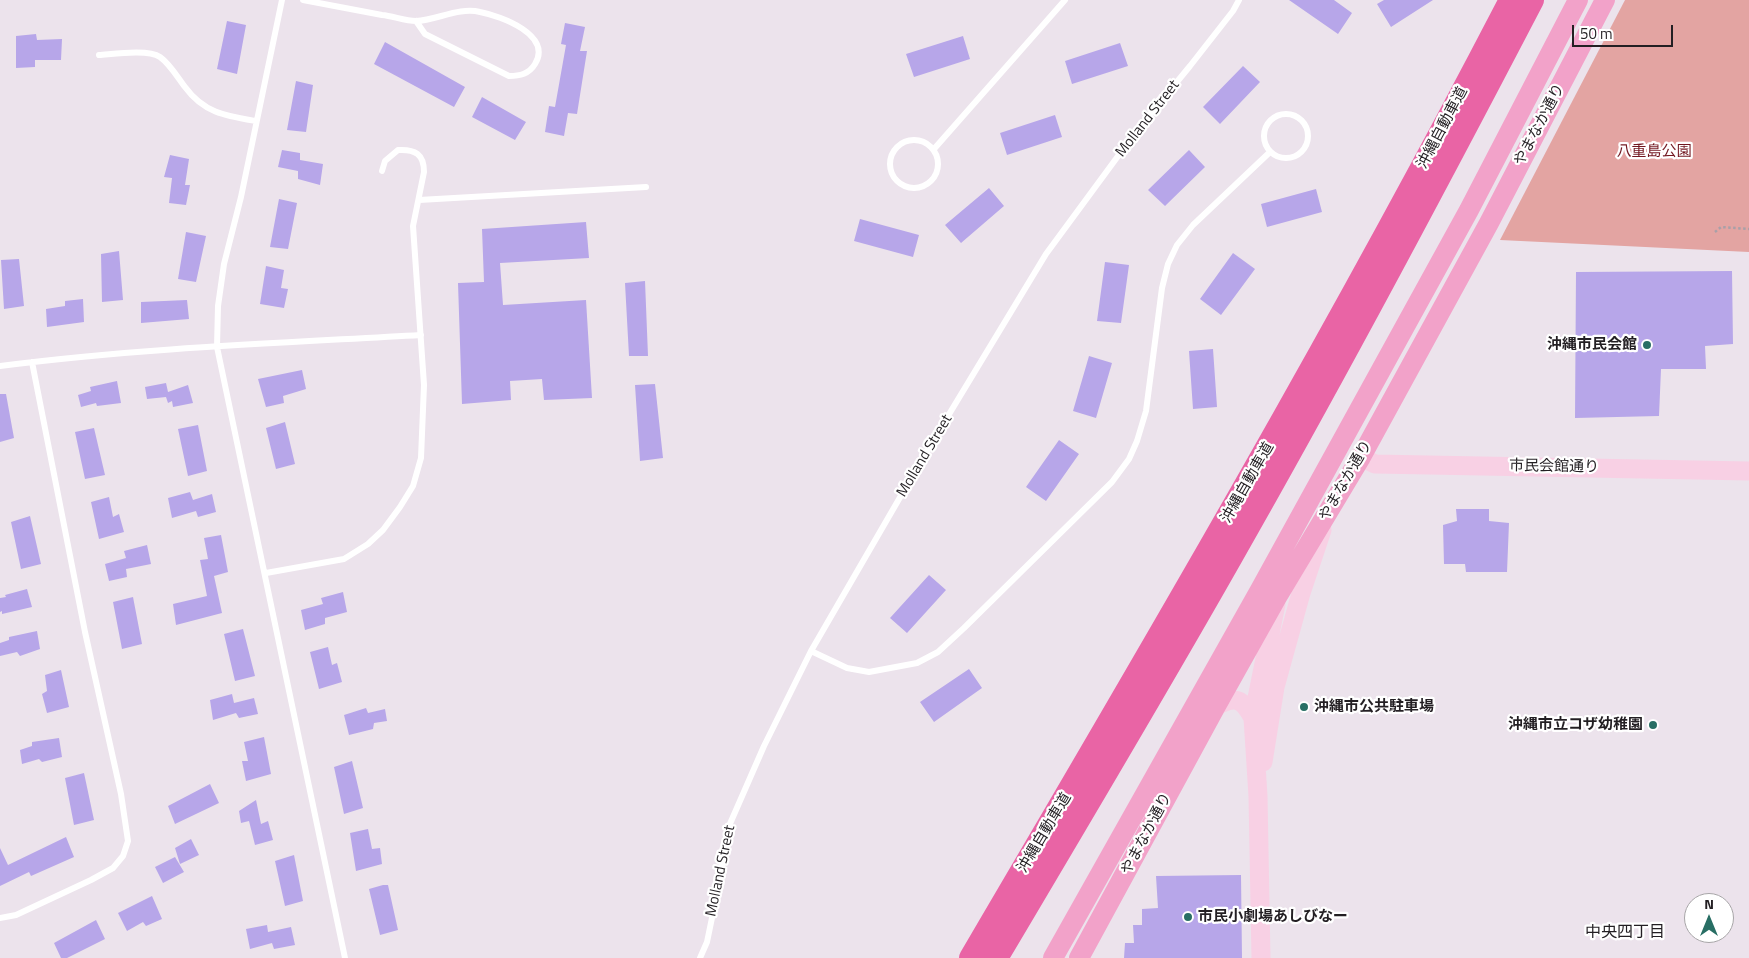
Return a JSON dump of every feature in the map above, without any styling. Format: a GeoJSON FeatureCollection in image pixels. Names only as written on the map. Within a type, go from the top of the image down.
{"type":"FeatureCollection","features":[{"type":"Feature","properties":{"kind":"highway","name":"沖縄自動車道"},"geometry":{"type":"LineString","coordinates":[[971,958],[1129,690],[1303,385],[1452,113],[1511,0]]}},
{"type":"Feature","properties":{"kind":"highway","name":"沖縄自動車道"},"geometry":{"type":"LineString","coordinates":[[996,958],[1239,543],[1322,393],[1532,0]]}},
{"type":"Feature","properties":{"kind":"main road","name":"やまなか通り"},"geometry":{"type":"LineString","coordinates":[[1053,958],[1228,647],[1469,210],[1578,0]]}},
{"type":"Feature","properties":{"kind":"main road","name":"やまなか通り"},"geometry":{"type":"LineString","coordinates":[[1079,958],[1216,706],[1361,457],[1489,223],[1605,0]]}},
{"type":"Feature","properties":{"kind":"street","name":"市民会館通り"},"geometry":{"type":"LineString","coordinates":[[1361,457],[1375,464],[1749,471]]}},
{"type":"Feature","properties":{"kind":"street"},"geometry":{"type":"LineString","coordinates":[[1258,796],[1275,687],[1286,588],[1282,548]]}},
{"type":"Feature","properties":{"kind":"street"},"geometry":{"type":"LineString","coordinates":[[1228,647],[1246,627],[1266,590],[1286,588]]}},
{"type":"Feature","properties":{"kind":"street"},"geometry":{"type":"LineString","coordinates":[[1261,958],[1258,796],[1253,718],[1286,588]]}},
{"type":"Feature","properties":{"kind":"street"},"geometry":{"type":"LineString","coordinates":[[1216,706],[1230,699],[1241,701],[1246,705],[1253,718]]}},
{"type":"Feature","properties":{"kind":"lane"},"geometry":{"type":"LineString","coordinates":[[282,0],[241,198],[224,264],[218,306],[217,347],[266,573],[345,958]]}},
{"type":"Feature","properties":{"kind":"lane"},"geometry":{"type":"LineString","coordinates":[[303,0],[416,21],[479,12],[503,19],[524,30],[537,43],[539,52],[537,61],[527,73],[519,76],[509,76],[425,34],[416,21]]}},
{"type":"Feature","properties":{"kind":"lane"},"geometry":{"type":"LineString","coordinates":[[934,149],[1065,0]]}},
{"type":"Feature","properties":{"kind":"lane","name":"Molland Street"},"geometry":{"type":"LineString","coordinates":[[700,958],[707,942],[729,826],[764,746],[811,651],[928,449],[1046,254],[1135,133],[1233,12],[1240,0]]}},
{"type":"Feature","properties":{"kind":"lane"},"geometry":{"type":"LineString","coordinates":[[99,55],[144,52],[160,57],[192,97],[208,108],[224,115],[256,121]]}},
{"type":"Feature","properties":{"kind":"lane"},"geometry":{"type":"LineString","coordinates":[[1280,114],[1288,114],[1300,118],[1306,126],[1309,136],[1306,147],[1300,154],[1292,158],[1282,158],[1270,152],[1264,141],[1264,134],[1266,126],[1273,118],[1280,114]]}},
{"type":"Feature","properties":{"kind":"lane"},"geometry":{"type":"LineString","coordinates":[[914,139],[924,141],[934,149],[939,167],[932,182],[915,189],[898,183],[892,174],[889,163],[897,146],[904,141],[914,139]]}},
{"type":"Feature","properties":{"kind":"lane"},"geometry":{"type":"LineString","coordinates":[[266,573],[344,559],[368,544],[383,530],[413,486],[421,458],[424,386],[413,226],[424,172],[424,163],[414,151],[398,150],[385,161],[382,171]]}},
{"type":"Feature","properties":{"kind":"lane"},"geometry":{"type":"LineString","coordinates":[[811,651],[847,668],[869,672],[917,663],[938,652],[1112,482],[1129,459],[1137,441],[1146,411],[1162,288],[1171,258],[1177,246],[1193,225],[1270,152]]}},
{"type":"Feature","properties":{"kind":"lane"},"geometry":{"type":"LineString","coordinates":[[418,200],[646,187]]}},
{"type":"Feature","properties":{"kind":"lane"},"geometry":{"type":"LineString","coordinates":[[0,366],[217,347],[421,335]]}},
{"type":"Feature","properties":{"kind":"lane"},"geometry":{"type":"LineString","coordinates":[[0,918],[16,915],[113,868],[123,856],[128,841],[121,794],[83,622],[32,362]]}},
{"type":"Feature","properties":{"kind":"path"},"geometry":{"type":"LineString","coordinates":[[1715,232],[1721,227],[1749,229]]}},
{"type":"Feature","properties":{"kind":"green space","name":"八重島公園"},"geometry":{"type":"Polygon","coordinates":[[[1625,0],[1749,0],[1749,252],[1500,240],[1625,0]]]}},
{"type":"Feature","properties":{"kind":"building"},"geometry":{"type":"Polygon","coordinates":[[[1289,0],[1334,0],[1352,13],[1338,34],[1289,0]]]}},
{"type":"Feature","properties":{"kind":"building"},"geometry":{"type":"Polygon","coordinates":[[[1384,0],[1433,0],[1391,27],[1377,4],[1384,0]]]}},
{"type":"Feature","properties":{"kind":"building"},"geometry":{"type":"Polygon","coordinates":[[[227,21],[246,25],[237,74],[217,69],[227,21]]]}},
{"type":"Feature","properties":{"kind":"building"},"geometry":{"type":"Polygon","coordinates":[[[565,23],[585,27],[580,51],[587,51],[577,114],[568,113],[564,136],[545,132],[549,106],[555,107],[566,45],[561,44],[565,23]]]}},
{"type":"Feature","properties":{"kind":"building"},"geometry":{"type":"Polygon","coordinates":[[[36,34],[37,40],[62,39],[61,60],[35,60],[35,67],[16,68],[16,36],[36,34]]]}},
{"type":"Feature","properties":{"kind":"building"},"geometry":{"type":"Polygon","coordinates":[[[963,36],[970,59],[914,77],[906,54],[963,36]]]}},
{"type":"Feature","properties":{"kind":"building"},"geometry":{"type":"Polygon","coordinates":[[[385,42],[465,87],[454,107],[374,64],[385,42]]]}},
{"type":"Feature","properties":{"kind":"building"},"geometry":{"type":"Polygon","coordinates":[[[1120,43],[1128,66],[1072,84],[1065,61],[1120,43]]]}},
{"type":"Feature","properties":{"kind":"building"},"geometry":{"type":"Polygon","coordinates":[[[1243,66],[1260,82],[1220,124],[1203,107],[1243,66]]]}},
{"type":"Feature","properties":{"kind":"building"},"geometry":{"type":"Polygon","coordinates":[[[296,81],[313,85],[306,132],[287,130],[296,81]]]}},
{"type":"Feature","properties":{"kind":"building"},"geometry":{"type":"Polygon","coordinates":[[[482,97],[526,122],[515,140],[472,117],[482,97]]]}},
{"type":"Feature","properties":{"kind":"building"},"geometry":{"type":"Polygon","coordinates":[[[1055,115],[1062,137],[1007,155],[1000,133],[1055,115]]]}},
{"type":"Feature","properties":{"kind":"building"},"geometry":{"type":"Polygon","coordinates":[[[282,150],[300,153],[300,160],[323,164],[320,185],[298,179],[298,171],[278,167],[282,150]]]}},
{"type":"Feature","properties":{"kind":"building"},"geometry":{"type":"Polygon","coordinates":[[[1189,150],[1205,167],[1165,206],[1148,190],[1189,150]]]}},
{"type":"Feature","properties":{"kind":"building"},"geometry":{"type":"Polygon","coordinates":[[[170,155],[189,159],[185,185],[190,185],[186,205],[169,203],[172,178],[164,177],[170,155]]]}},
{"type":"Feature","properties":{"kind":"building"},"geometry":{"type":"Polygon","coordinates":[[[989,188],[1004,206],[961,243],[945,225],[989,188]]]}},
{"type":"Feature","properties":{"kind":"building"},"geometry":{"type":"Polygon","coordinates":[[[1316,189],[1322,212],[1267,227],[1261,204],[1316,189]]]}},
{"type":"Feature","properties":{"kind":"building"},"geometry":{"type":"Polygon","coordinates":[[[279,199],[297,203],[288,249],[270,247],[279,199]]]}},
{"type":"Feature","properties":{"kind":"building"},"geometry":{"type":"Polygon","coordinates":[[[860,219],[919,235],[913,257],[854,241],[860,219]]]}},
{"type":"Feature","properties":{"kind":"building"},"geometry":{"type":"Polygon","coordinates":[[[586,222],[589,258],[500,263],[503,305],[586,300],[592,398],[544,400],[542,379],[510,381],[511,400],[462,404],[458,283],[484,282],[482,229],[586,222]]]}},
{"type":"Feature","properties":{"kind":"building"},"geometry":{"type":"Polygon","coordinates":[[[186,232],[206,236],[196,282],[178,279],[186,232]]]}},
{"type":"Feature","properties":{"kind":"building"},"geometry":{"type":"Polygon","coordinates":[[[119,251],[123,300],[102,302],[101,254],[119,251]]]}},
{"type":"Feature","properties":{"kind":"building"},"geometry":{"type":"Polygon","coordinates":[[[1233,253],[1255,269],[1221,315],[1200,299],[1233,253]]]}},
{"type":"Feature","properties":{"kind":"building"},"geometry":{"type":"Polygon","coordinates":[[[19,259],[24,306],[4,309],[1,260],[19,259]]]}},
{"type":"Feature","properties":{"kind":"building"},"geometry":{"type":"Polygon","coordinates":[[[1105,262],[1129,265],[1121,323],[1097,321],[1105,262]]]}},
{"type":"Feature","properties":{"kind":"building"},"geometry":{"type":"Polygon","coordinates":[[[266,266],[284,270],[281,288],[288,289],[284,308],[260,304],[266,266]]]}},
{"type":"Feature","properties":{"kind":"building","name":"沖縄市民会館"},"geometry":{"type":"Polygon","coordinates":[[[1732,271],[1733,344],[1705,346],[1706,369],[1661,369],[1659,416],[1575,418],[1576,272],[1732,271]]]}},
{"type":"Feature","properties":{"kind":"building"},"geometry":{"type":"Polygon","coordinates":[[[645,281],[648,356],[629,356],[625,283],[645,281]]]}},
{"type":"Feature","properties":{"kind":"building"},"geometry":{"type":"Polygon","coordinates":[[[83,299],[84,322],[47,327],[46,309],[65,306],[65,301],[83,299]]]}},
{"type":"Feature","properties":{"kind":"building"},"geometry":{"type":"Polygon","coordinates":[[[187,300],[189,319],[141,323],[141,302],[187,300]]]}},
{"type":"Feature","properties":{"kind":"building"},"geometry":{"type":"Polygon","coordinates":[[[1213,349],[1217,407],[1193,409],[1189,351],[1213,349]]]}},
{"type":"Feature","properties":{"kind":"building"},"geometry":{"type":"Polygon","coordinates":[[[1089,356],[1112,363],[1096,418],[1073,411],[1089,356]]]}},
{"type":"Feature","properties":{"kind":"building"},"geometry":{"type":"Polygon","coordinates":[[[302,370],[306,389],[283,396],[284,403],[266,407],[258,379],[302,370]]]}},
{"type":"Feature","properties":{"kind":"building"},"geometry":{"type":"Polygon","coordinates":[[[117,381],[121,403],[97,406],[96,403],[81,407],[78,395],[91,391],[90,387],[117,381]]]}},
{"type":"Feature","properties":{"kind":"building"},"geometry":{"type":"Polygon","coordinates":[[[166,383],[168,392],[188,385],[193,403],[173,407],[172,401],[168,403],[166,397],[147,399],[145,387],[166,383]]]}},
{"type":"Feature","properties":{"kind":"building"},"geometry":{"type":"Polygon","coordinates":[[[655,384],[663,458],[640,461],[635,385],[655,384]]]}},
{"type":"Feature","properties":{"kind":"building"},"geometry":{"type":"Polygon","coordinates":[[[0,394],[6,394],[14,438],[0,442],[0,394]]]}},
{"type":"Feature","properties":{"kind":"building"},"geometry":{"type":"Polygon","coordinates":[[[285,422],[295,464],[276,469],[266,428],[285,422]]]}},
{"type":"Feature","properties":{"kind":"building"},"geometry":{"type":"Polygon","coordinates":[[[198,425],[207,471],[188,476],[178,429],[198,425]]]}},
{"type":"Feature","properties":{"kind":"building"},"geometry":{"type":"Polygon","coordinates":[[[94,428],[105,475],[85,479],[75,432],[94,428]]]}},
{"type":"Feature","properties":{"kind":"building"},"geometry":{"type":"Polygon","coordinates":[[[1059,440],[1079,454],[1046,501],[1026,487],[1059,440]]]}},
{"type":"Feature","properties":{"kind":"building"},"geometry":{"type":"Polygon","coordinates":[[[190,492],[193,500],[212,494],[216,512],[198,517],[196,511],[172,518],[168,498],[190,492]]]}},
{"type":"Feature","properties":{"kind":"building"},"geometry":{"type":"Polygon","coordinates":[[[109,497],[113,517],[119,514],[124,532],[99,539],[91,502],[109,497]]]}},
{"type":"Feature","properties":{"kind":"building"},"geometry":{"type":"Polygon","coordinates":[[[1456,509],[1489,509],[1489,521],[1509,523],[1507,572],[1466,572],[1465,564],[1444,564],[1443,525],[1457,521],[1456,509]]]}},
{"type":"Feature","properties":{"kind":"building"},"geometry":{"type":"Polygon","coordinates":[[[30,516],[41,564],[21,569],[11,522],[30,516]]]}},
{"type":"Feature","properties":{"kind":"building"},"geometry":{"type":"Polygon","coordinates":[[[221,535],[228,572],[214,576],[222,613],[176,625],[173,604],[207,596],[200,560],[208,559],[204,538],[221,535]]]}},
{"type":"Feature","properties":{"kind":"building"},"geometry":{"type":"Polygon","coordinates":[[[147,545],[151,564],[126,569],[127,577],[109,581],[105,564],[126,558],[124,551],[147,545]]]}},
{"type":"Feature","properties":{"kind":"building"},"geometry":{"type":"Polygon","coordinates":[[[929,575],[946,590],[907,633],[890,618],[929,575]]]}},
{"type":"Feature","properties":{"kind":"building"},"geometry":{"type":"Polygon","coordinates":[[[27,589],[32,607],[2,614],[2,611],[0,612],[0,598],[27,589]]]}},
{"type":"Feature","properties":{"kind":"building"},"geometry":{"type":"Polygon","coordinates":[[[343,592],[347,612],[325,618],[325,624],[305,630],[301,610],[323,604],[321,598],[343,592]]]}},
{"type":"Feature","properties":{"kind":"building"},"geometry":{"type":"Polygon","coordinates":[[[133,597],[142,644],[122,649],[113,602],[133,597]]]}},
{"type":"Feature","properties":{"kind":"building"},"geometry":{"type":"Polygon","coordinates":[[[243,629],[255,676],[235,681],[224,634],[243,629]]]}},
{"type":"Feature","properties":{"kind":"building"},"geometry":{"type":"Polygon","coordinates":[[[37,631],[40,649],[20,656],[17,652],[0,656],[0,643],[9,640],[9,637],[37,631]]]}},
{"type":"Feature","properties":{"kind":"building"},"geometry":{"type":"Polygon","coordinates":[[[328,647],[332,665],[337,663],[342,682],[319,689],[310,652],[328,647]]]}},
{"type":"Feature","properties":{"kind":"building"},"geometry":{"type":"Polygon","coordinates":[[[969,669],[982,688],[934,722],[920,702],[969,669]]]}},
{"type":"Feature","properties":{"kind":"building"},"geometry":{"type":"Polygon","coordinates":[[[61,670],[69,707],[47,713],[42,694],[47,691],[45,675],[61,670]]]}},
{"type":"Feature","properties":{"kind":"building"},"geometry":{"type":"Polygon","coordinates":[[[232,694],[234,703],[254,698],[258,714],[239,718],[236,713],[213,720],[210,700],[232,694]]]}},
{"type":"Feature","properties":{"kind":"building"},"geometry":{"type":"Polygon","coordinates":[[[366,708],[368,713],[385,709],[387,721],[374,723],[373,729],[349,735],[344,715],[366,708]]]}},
{"type":"Feature","properties":{"kind":"building"},"geometry":{"type":"Polygon","coordinates":[[[264,737],[271,774],[246,781],[242,761],[248,761],[244,742],[264,737]]]}},
{"type":"Feature","properties":{"kind":"building"},"geometry":{"type":"Polygon","coordinates":[[[59,738],[62,757],[42,762],[39,759],[22,764],[20,750],[32,746],[32,742],[59,738]]]}},
{"type":"Feature","properties":{"kind":"building"},"geometry":{"type":"Polygon","coordinates":[[[352,761],[363,808],[344,814],[334,767],[352,761]]]}},
{"type":"Feature","properties":{"kind":"building"},"geometry":{"type":"Polygon","coordinates":[[[84,773],[94,820],[74,825],[65,778],[84,773]]]}},
{"type":"Feature","properties":{"kind":"building"},"geometry":{"type":"Polygon","coordinates":[[[210,784],[219,803],[175,824],[168,806],[210,784]]]}},
{"type":"Feature","properties":{"kind":"building"},"geometry":{"type":"Polygon","coordinates":[[[256,800],[261,824],[268,821],[273,840],[255,845],[249,821],[241,823],[239,811],[256,800]]]}},
{"type":"Feature","properties":{"kind":"building"},"geometry":{"type":"Polygon","coordinates":[[[368,829],[372,849],[380,848],[382,864],[356,871],[350,833],[368,829]]]}},
{"type":"Feature","properties":{"kind":"building"},"geometry":{"type":"Polygon","coordinates":[[[66,837],[74,857],[31,876],[29,872],[0,886],[0,848],[8,865],[66,837]]]}},
{"type":"Feature","properties":{"kind":"building"},"geometry":{"type":"Polygon","coordinates":[[[191,839],[199,855],[180,864],[175,848],[191,839]]]}},
{"type":"Feature","properties":{"kind":"building"},"geometry":{"type":"Polygon","coordinates":[[[294,855],[303,901],[285,906],[275,861],[294,855]]]}},
{"type":"Feature","properties":{"kind":"building"},"geometry":{"type":"Polygon","coordinates":[[[175,857],[184,872],[163,883],[155,867],[175,857]]]}},
{"type":"Feature","properties":{"kind":"building"},"geometry":{"type":"Polygon","coordinates":[[[1241,875],[1242,958],[1124,958],[1125,943],[1134,943],[1133,925],[1142,925],[1142,909],[1158,908],[1156,876],[1241,875]]]}},
{"type":"Feature","properties":{"kind":"building"},"geometry":{"type":"Polygon","coordinates":[[[388,885],[398,930],[380,935],[369,889],[388,885]]]}},
{"type":"Feature","properties":{"kind":"building"},"geometry":{"type":"Polygon","coordinates":[[[152,896],[162,919],[146,926],[143,922],[127,931],[118,913],[152,896]]]}},
{"type":"Feature","properties":{"kind":"building"},"geometry":{"type":"Polygon","coordinates":[[[96,920],[105,939],[67,958],[61,958],[54,943],[96,920]]]}},
{"type":"Feature","properties":{"kind":"building"},"geometry":{"type":"Polygon","coordinates":[[[267,925],[268,932],[291,927],[295,945],[274,949],[272,943],[250,949],[246,929],[267,925]]]}},
{"type":"Feature","properties":{"kind":"place","name":"沖縄市民会館"},"geometry":{"type":"Point","coordinates":[1647,345]}},
{"type":"Feature","properties":{"kind":"place","name":"沖縄市公共駐車場"},"geometry":{"type":"Point","coordinates":[1304,707]}},
{"type":"Feature","properties":{"kind":"place","name":"沖縄市立コザ幼稚園"},"geometry":{"type":"Point","coordinates":[1653,725]}},
{"type":"Feature","properties":{"kind":"place","name":"市民小劇場あしびなー"},"geometry":{"type":"Point","coordinates":[1188,917]}},
{"type":"Feature","properties":{"kind":"district","name":"中央四丁目"},"geometry":{"type":"Point","coordinates":[1625,933]}}]}
